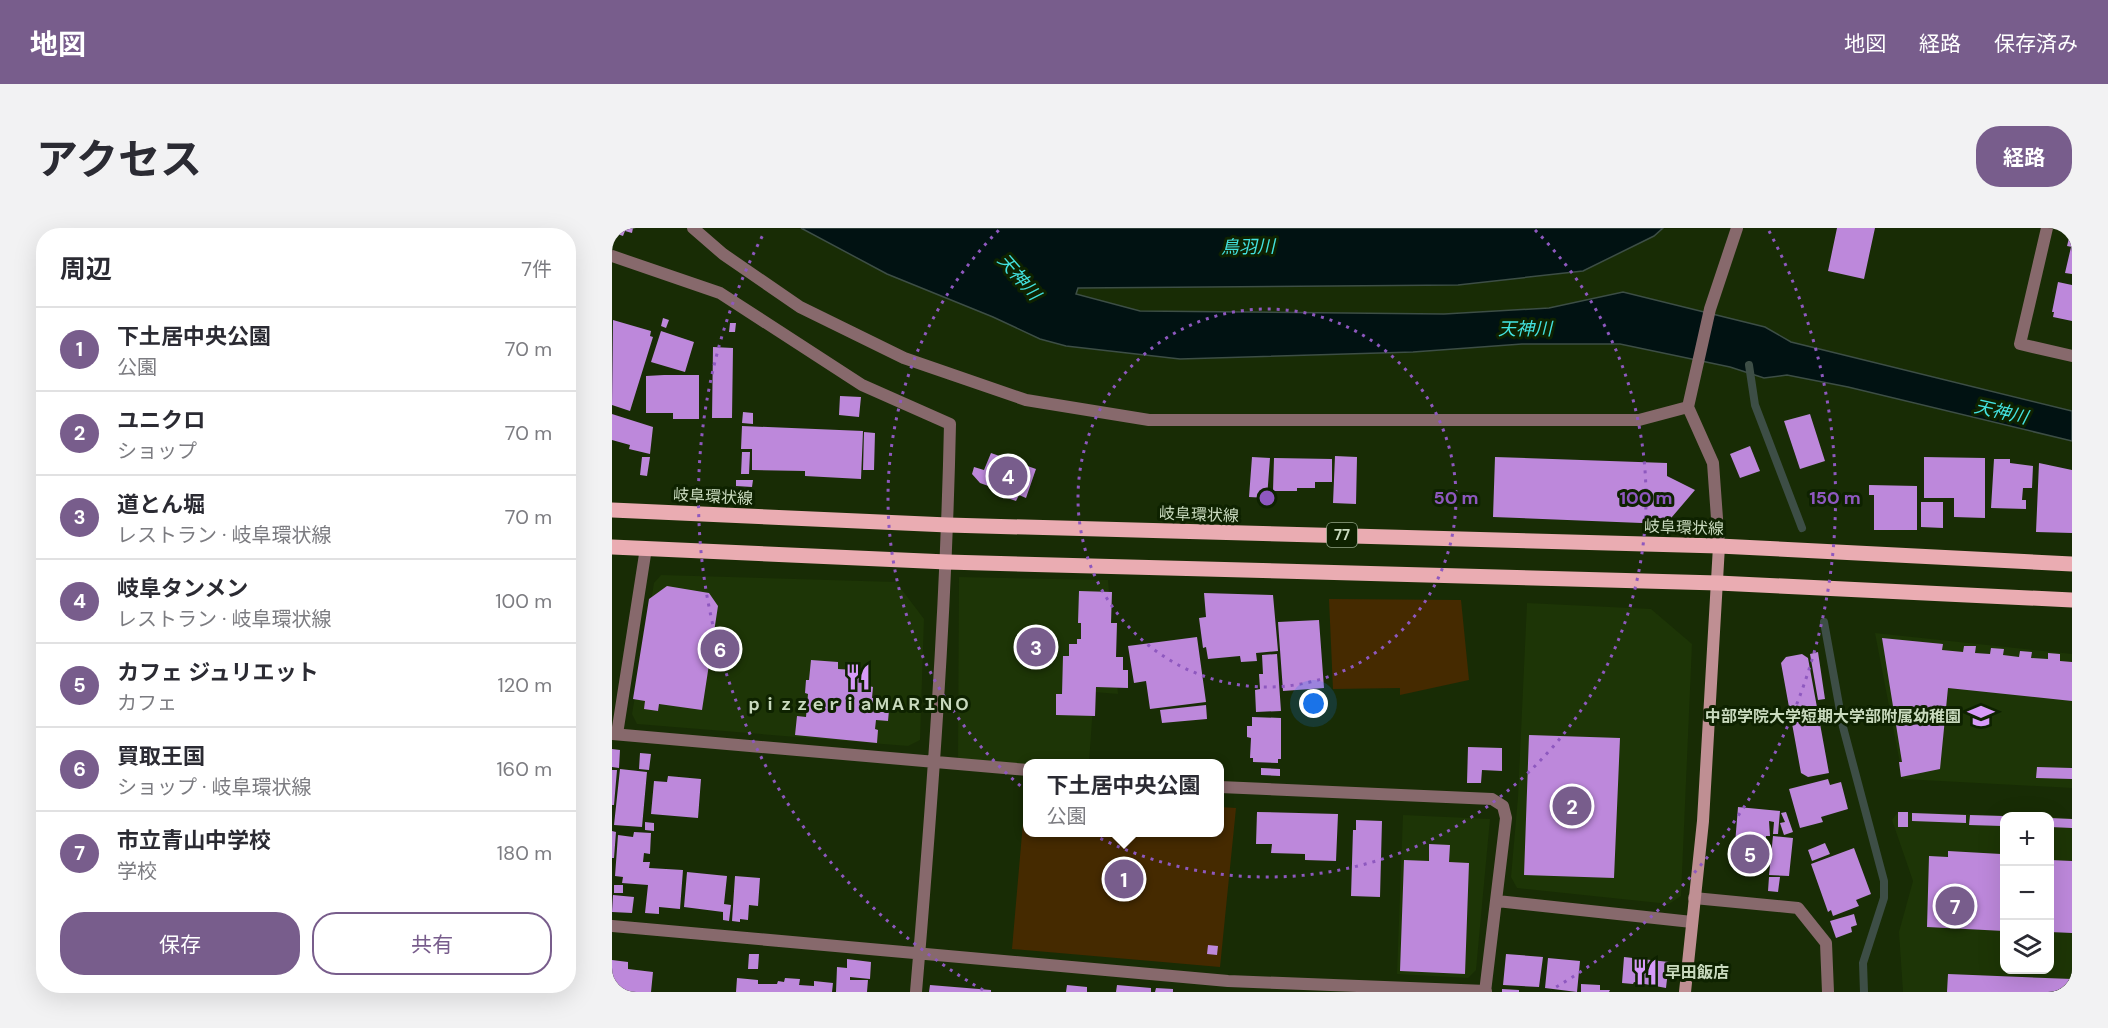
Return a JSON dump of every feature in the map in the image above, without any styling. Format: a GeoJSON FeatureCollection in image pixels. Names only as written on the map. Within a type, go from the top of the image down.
{"type":"FeatureCollection","features":[{"type":"Feature","properties":{"kind":"main road","name":"岐阜環状線"},"geometry":{"type":"LineString","coordinates":[[612,510],[948,525],[1719,546],[2072,564]]}},
{"type":"Feature","properties":{"kind":"main road","name":"77"},"geometry":{"type":"LineString","coordinates":[[612,547],[946,562],[1718,583],[2072,600]]}},
{"type":"Feature","properties":{"kind":"street"},"geometry":{"type":"LineString","coordinates":[[693,228],[723,255],[800,307],[904,358],[1026,400],[1149,420],[1639,420],[1688,407]]}},
{"type":"Feature","properties":{"kind":"street"},"geometry":{"type":"LineString","coordinates":[[1685,992],[1703,821],[1719,546],[1713,463],[1688,407],[1710,309],[1737,228]]}},
{"type":"Feature","properties":{"kind":"street"},"geometry":{"type":"LineString","coordinates":[[2047,228],[2020,344],[2072,356]]}},
{"type":"Feature","properties":{"kind":"street"},"geometry":{"type":"LineString","coordinates":[[612,256],[720,293],[862,385],[950,424],[948,525],[935,762],[916,992]]}},
{"type":"Feature","properties":{"kind":"street"},"geometry":{"type":"LineString","coordinates":[[646,548],[615,734],[1023,770]]}},
{"type":"Feature","properties":{"kind":"street"},"geometry":{"type":"LineString","coordinates":[[612,926],[1228,981],[1485,992],[1506,818],[1503,806],[1492,799],[1224,787]]}},
{"type":"Feature","properties":{"kind":"street"},"geometry":{"type":"LineString","coordinates":[[1695,898],[1798,908],[1826,944],[1828,992]]}},
{"type":"Feature","properties":{"kind":"street"},"geometry":{"type":"LineString","coordinates":[[1497,901],[1692,922]]}},
{"type":"Feature","properties":{"kind":"shaded area"},"geometry":{"type":"Polygon","coordinates":[[[661,575],[896,582],[924,619],[920,740],[908,746],[637,724],[632,714],[654,583],[661,575]]]}},
{"type":"Feature","properties":{"kind":"shaded area"},"geometry":{"type":"Polygon","coordinates":[[[959,577],[1108,580],[1118,694],[1094,692],[1089,759],[1023,759],[1023,765],[958,759],[959,577]]]}},
{"type":"Feature","properties":{"kind":"shaded area"},"geometry":{"type":"Polygon","coordinates":[[[1329,599],[1461,600],[1469,680],[1400,695],[1400,688],[1333,689],[1329,599]]]}},
{"type":"Feature","properties":{"kind":"shaded area"},"geometry":{"type":"Polygon","coordinates":[[[1527,603],[1651,609],[1692,644],[1681,896],[1669,904],[1517,888],[1511,877],[1518,797],[1527,603]]]}},
{"type":"Feature","properties":{"kind":"shaded area","name":"中部学院大学短期大学部附属幼稚園"},"geometry":{"type":"Polygon","coordinates":[[[1875,633],[2072,654],[2072,788],[1903,779],[1875,633]]]}},
{"type":"Feature","properties":{"kind":"shaded area"},"geometry":{"type":"Polygon","coordinates":[[[1224,807],[1236,808],[1220,967],[1012,949],[1023,822],[1023,837],[1224,837],[1224,807]]]}},
{"type":"Feature","properties":{"kind":"shaded area"},"geometry":{"type":"Polygon","coordinates":[[[1898,812],[2000,815],[2000,974],[2054,974],[2054,817],[2072,818],[2072,992],[1903,992],[1899,932],[1913,881],[1892,820],[1898,812]]]}},
{"type":"Feature","properties":{"kind":"shaded area"},"geometry":{"type":"Polygon","coordinates":[[[1403,815],[1490,819],[1476,970],[1468,978],[1397,974],[1403,815]]]}},
{"type":"Feature","properties":{"kind":"water"},"geometry":{"type":"Polygon","coordinates":[[[801,228],[1663,228],[1654,236],[1583,271],[1458,285],[1078,288],[1076,294],[1140,311],[1444,314],[1549,308],[1623,292],[1765,327],[1791,342],[2072,411],[2072,441],[1848,387],[1787,375],[1764,378],[1730,367],[1620,344],[1522,344],[1413,352],[1180,359],[1066,346],[1040,339],[993,317],[887,274],[801,228]]]}},
{"type":"Feature","properties":{"kind":"building"},"geometry":{"type":"Polygon","coordinates":[[[612,228],[633,228],[632,233],[625,231],[623,236],[612,232],[612,228]]]}},
{"type":"Feature","properties":{"kind":"building"},"geometry":{"type":"Polygon","coordinates":[[[1837,228],[1875,228],[1864,279],[1828,271],[1837,228]]]}},
{"type":"Feature","properties":{"kind":"building"},"geometry":{"type":"Polygon","coordinates":[[[2072,230],[2072,247],[2067,246],[2072,230]]]}},
{"type":"Feature","properties":{"kind":"building"},"geometry":{"type":"Polygon","coordinates":[[[2072,247],[2072,274],[2065,273],[2072,247]]]}},
{"type":"Feature","properties":{"kind":"building"},"geometry":{"type":"Polygon","coordinates":[[[2058,282],[2072,285],[2072,321],[2053,317],[2058,282]]]}},
{"type":"Feature","properties":{"kind":"building"},"geometry":{"type":"Polygon","coordinates":[[[663,318],[669,320],[666,328],[661,326],[663,318]]]}},
{"type":"Feature","properties":{"kind":"building"},"geometry":{"type":"Polygon","coordinates":[[[613,320],[651,331],[650,336],[653,337],[630,411],[612,405],[613,320]]]}},
{"type":"Feature","properties":{"kind":"building"},"geometry":{"type":"Polygon","coordinates":[[[730,323],[736,323],[735,332],[729,332],[730,323]]]}},
{"type":"Feature","properties":{"kind":"building"},"geometry":{"type":"Polygon","coordinates":[[[661,331],[694,342],[685,372],[651,362],[661,331]]]}},
{"type":"Feature","properties":{"kind":"building"},"geometry":{"type":"Polygon","coordinates":[[[713,347],[733,348],[732,418],[712,418],[713,347]]]}},
{"type":"Feature","properties":{"kind":"building"},"geometry":{"type":"Polygon","coordinates":[[[699,375],[699,419],[673,419],[673,413],[646,413],[646,376],[699,375]]]}},
{"type":"Feature","properties":{"kind":"building"},"geometry":{"type":"Polygon","coordinates":[[[840,396],[861,397],[859,417],[839,415],[840,396]]]}},
{"type":"Feature","properties":{"kind":"building"},"geometry":{"type":"Polygon","coordinates":[[[743,412],[753,413],[753,424],[742,423],[743,412]]]}},
{"type":"Feature","properties":{"kind":"building"},"geometry":{"type":"Polygon","coordinates":[[[612,414],[653,427],[650,454],[629,449],[630,445],[612,440],[612,414]]]}},
{"type":"Feature","properties":{"kind":"building"},"geometry":{"type":"Polygon","coordinates":[[[1810,414],[1825,461],[1800,469],[1784,421],[1810,414]]]}},
{"type":"Feature","properties":{"kind":"building"},"geometry":{"type":"Polygon","coordinates":[[[742,426],[863,431],[861,479],[805,476],[805,471],[752,470],[752,449],[741,449],[742,426]]]}},
{"type":"Feature","properties":{"kind":"building"},"geometry":{"type":"Polygon","coordinates":[[[864,432],[875,433],[874,470],[863,470],[864,432]]]}},
{"type":"Feature","properties":{"kind":"building"},"geometry":{"type":"Polygon","coordinates":[[[1750,446],[1760,471],[1740,478],[1730,454],[1750,446]]]}},
{"type":"Feature","properties":{"kind":"building"},"geometry":{"type":"Polygon","coordinates":[[[742,452],[750,452],[749,474],[741,474],[742,452]]]}},
{"type":"Feature","properties":{"kind":"building"},"geometry":{"type":"Polygon","coordinates":[[[991,453],[1036,469],[1026,498],[1019,495],[1016,501],[993,493],[994,488],[980,483],[972,474],[974,467],[984,470],[991,453]]]}},
{"type":"Feature","properties":{"kind":"building"},"geometry":{"type":"Polygon","coordinates":[[[1335,456],[1357,457],[1356,504],[1333,503],[1335,456]]]}},
{"type":"Feature","properties":{"kind":"building"},"geometry":{"type":"Polygon","coordinates":[[[642,457],[650,457],[647,476],[640,475],[642,457]]]}},
{"type":"Feature","properties":{"kind":"building"},"geometry":{"type":"Polygon","coordinates":[[[1252,457],[1270,458],[1267,498],[1249,497],[1252,457]]]}},
{"type":"Feature","properties":{"kind":"building"},"geometry":{"type":"Polygon","coordinates":[[[1495,457],[1667,463],[1667,476],[1695,490],[1666,524],[1493,517],[1495,457]]]}},
{"type":"Feature","properties":{"kind":"building"},"geometry":{"type":"Polygon","coordinates":[[[1924,457],[1985,458],[1985,518],[1954,517],[1954,498],[1924,498],[1924,457]]]}},
{"type":"Feature","properties":{"kind":"building"},"geometry":{"type":"Polygon","coordinates":[[[1274,458],[1332,459],[1332,482],[1315,482],[1315,488],[1297,488],[1297,491],[1273,491],[1274,458]]]}},
{"type":"Feature","properties":{"kind":"building"},"geometry":{"type":"Polygon","coordinates":[[[1994,459],[2010,459],[2010,463],[2033,466],[2032,488],[2023,488],[2022,500],[2026,500],[2026,509],[1991,508],[1994,459]]]}},
{"type":"Feature","properties":{"kind":"building"},"geometry":{"type":"Polygon","coordinates":[[[2039,463],[2072,470],[2072,533],[2036,532],[2039,463]]]}},
{"type":"Feature","properties":{"kind":"building"},"geometry":{"type":"Polygon","coordinates":[[[736,480],[753,480],[752,487],[736,486],[736,480]]]}},
{"type":"Feature","properties":{"kind":"building"},"geometry":{"type":"Polygon","coordinates":[[[1869,485],[1917,486],[1917,530],[1874,530],[1874,495],[1869,495],[1869,485]]]}},
{"type":"Feature","properties":{"kind":"building"},"geometry":{"type":"Polygon","coordinates":[[[1921,502],[1943,502],[1943,528],[1921,527],[1921,502]]]}},
{"type":"Feature","properties":{"kind":"building"},"geometry":{"type":"Polygon","coordinates":[[[667,586],[709,593],[718,606],[702,710],[659,704],[658,711],[644,709],[645,701],[633,699],[649,599],[667,586]]]}},
{"type":"Feature","properties":{"kind":"building"},"geometry":{"type":"Polygon","coordinates":[[[1079,591],[1112,592],[1111,623],[1117,623],[1116,657],[1123,657],[1123,670],[1128,670],[1128,688],[1096,687],[1095,716],[1056,715],[1056,694],[1062,694],[1063,656],[1069,656],[1069,644],[1077,644],[1077,639],[1081,639],[1081,623],[1078,623],[1079,591]]]}},
{"type":"Feature","properties":{"kind":"building"},"geometry":{"type":"Polygon","coordinates":[[[1204,593],[1273,595],[1278,651],[1256,653],[1257,661],[1241,662],[1240,656],[1208,659],[1206,647],[1203,648],[1199,618],[1206,617],[1204,593]]]}},
{"type":"Feature","properties":{"kind":"building"},"geometry":{"type":"Polygon","coordinates":[[[1319,620],[1324,688],[1283,691],[1278,622],[1319,620]]]}},
{"type":"Feature","properties":{"kind":"building"},"geometry":{"type":"Polygon","coordinates":[[[1197,637],[1206,702],[1150,709],[1146,681],[1134,683],[1128,646],[1197,637]]]}},
{"type":"Feature","properties":{"kind":"building"},"geometry":{"type":"Polygon","coordinates":[[[1882,638],[1943,644],[1942,650],[1963,652],[1964,646],[1976,646],[1975,653],[1990,654],[1991,648],[2004,649],[2003,655],[2019,657],[2020,651],[2032,652],[2031,658],[2048,659],[2048,653],[2060,654],[2060,661],[2072,662],[2072,701],[1948,688],[1940,769],[1901,777],[1899,762],[1902,762],[1882,638]]]}},
{"type":"Feature","properties":{"kind":"building"},"geometry":{"type":"Polygon","coordinates":[[[1818,652],[1825,699],[1818,700],[1810,654],[1818,652]]]}},
{"type":"Feature","properties":{"kind":"building"},"geometry":{"type":"Polygon","coordinates":[[[1277,654],[1281,711],[1256,712],[1255,690],[1260,689],[1259,674],[1263,674],[1262,655],[1277,654]]]}},
{"type":"Feature","properties":{"kind":"building"},"geometry":{"type":"Polygon","coordinates":[[[1802,654],[1808,658],[1829,773],[1808,777],[1801,773],[1781,663],[1786,657],[1802,654]]]}},
{"type":"Feature","properties":{"kind":"building"},"geometry":{"type":"Polygon","coordinates":[[[811,660],[838,662],[838,669],[870,671],[869,686],[873,687],[872,698],[890,699],[888,721],[876,720],[877,743],[795,735],[797,716],[806,717],[808,694],[805,693],[806,680],[809,680],[811,660]]]}},
{"type":"Feature","properties":{"kind":"building"},"geometry":{"type":"Polygon","coordinates":[[[1206,705],[1207,719],[1162,723],[1160,710],[1206,705]]]}},
{"type":"Feature","properties":{"kind":"building"},"geometry":{"type":"Polygon","coordinates":[[[1252,717],[1281,718],[1281,759],[1278,759],[1278,763],[1253,762],[1253,758],[1250,758],[1251,738],[1247,737],[1247,726],[1252,726],[1252,717]]]}},
{"type":"Feature","properties":{"kind":"building"},"geometry":{"type":"Polygon","coordinates":[[[1529,735],[1620,738],[1614,878],[1524,875],[1529,735]]]}},
{"type":"Feature","properties":{"kind":"building"},"geometry":{"type":"Polygon","coordinates":[[[1468,747],[1502,748],[1502,771],[1482,770],[1481,783],[1467,783],[1468,747]]]}},
{"type":"Feature","properties":{"kind":"building"},"geometry":{"type":"Polygon","coordinates":[[[612,749],[620,750],[619,768],[612,767],[612,749]]]}},
{"type":"Feature","properties":{"kind":"building"},"geometry":{"type":"Polygon","coordinates":[[[640,753],[651,754],[649,770],[639,769],[640,753]]]}},
{"type":"Feature","properties":{"kind":"building"},"geometry":{"type":"Polygon","coordinates":[[[2037,767],[2072,768],[2072,779],[2036,778],[2037,767]]]}},
{"type":"Feature","properties":{"kind":"building"},"geometry":{"type":"Polygon","coordinates":[[[1261,768],[1280,769],[1280,776],[1261,775],[1261,768]]]}},
{"type":"Feature","properties":{"kind":"building"},"geometry":{"type":"Polygon","coordinates":[[[620,769],[647,772],[642,827],[614,825],[620,769]]]}},
{"type":"Feature","properties":{"kind":"building"},"geometry":{"type":"Polygon","coordinates":[[[612,770],[617,770],[614,805],[612,805],[612,770]]]}},
{"type":"Feature","properties":{"kind":"building"},"geometry":{"type":"Polygon","coordinates":[[[668,776],[701,779],[698,818],[651,814],[654,781],[667,782],[668,776]]]}},
{"type":"Feature","properties":{"kind":"building"},"geometry":{"type":"Polygon","coordinates":[[[1828,779],[1830,785],[1841,782],[1848,809],[1821,817],[1823,822],[1800,828],[1789,789],[1828,779]]]}},
{"type":"Feature","properties":{"kind":"building"},"geometry":{"type":"Polygon","coordinates":[[[1738,807],[1780,811],[1778,834],[1773,834],[1774,822],[1769,821],[1770,836],[1766,836],[1763,873],[1736,870],[1735,844],[1738,807]]]}},
{"type":"Feature","properties":{"kind":"building"},"geometry":{"type":"Polygon","coordinates":[[[1257,812],[1338,814],[1336,861],[1305,860],[1305,854],[1271,853],[1272,844],[1256,844],[1257,812]]]}},
{"type":"Feature","properties":{"kind":"building"},"geometry":{"type":"Polygon","coordinates":[[[1786,812],[1793,832],[1784,835],[1780,823],[1785,822],[1781,813],[1786,812]]]}},
{"type":"Feature","properties":{"kind":"building"},"geometry":{"type":"Polygon","coordinates":[[[1898,812],[1908,812],[1908,827],[1898,827],[1898,812]]]}},
{"type":"Feature","properties":{"kind":"building"},"geometry":{"type":"Polygon","coordinates":[[[1912,813],[1966,815],[1966,823],[1912,821],[1912,813]]]}},
{"type":"Feature","properties":{"kind":"building"},"geometry":{"type":"Polygon","coordinates":[[[1970,815],[2000,816],[2000,826],[1969,825],[1970,815]]]}},
{"type":"Feature","properties":{"kind":"building"},"geometry":{"type":"Polygon","coordinates":[[[2054,818],[2072,819],[2072,828],[2054,827],[2054,818]]]}},
{"type":"Feature","properties":{"kind":"building"},"geometry":{"type":"Polygon","coordinates":[[[1356,820],[1382,821],[1380,897],[1351,896],[1353,830],[1356,830],[1356,820]]]}},
{"type":"Feature","properties":{"kind":"building"},"geometry":{"type":"Polygon","coordinates":[[[645,822],[654,823],[654,831],[645,830],[645,822]]]}},
{"type":"Feature","properties":{"kind":"building"},"geometry":{"type":"Polygon","coordinates":[[[612,831],[616,832],[614,858],[612,858],[612,831]]]}},
{"type":"Feature","properties":{"kind":"building"},"geometry":{"type":"Polygon","coordinates":[[[634,832],[651,833],[650,854],[644,853],[643,862],[650,862],[649,868],[683,870],[680,909],[659,907],[659,914],[645,913],[648,885],[622,883],[623,877],[615,876],[618,835],[633,837],[634,832]]]}},
{"type":"Feature","properties":{"kind":"building"},"geometry":{"type":"Polygon","coordinates":[[[1773,836],[1793,838],[1789,876],[1769,875],[1773,836]]]}},
{"type":"Feature","properties":{"kind":"building"},"geometry":{"type":"Polygon","coordinates":[[[1825,843],[1830,854],[1812,861],[1808,850],[1825,843]]]}},
{"type":"Feature","properties":{"kind":"building"},"geometry":{"type":"Polygon","coordinates":[[[1429,844],[1450,845],[1449,862],[1469,863],[1465,974],[1400,971],[1404,860],[1429,861],[1429,844]]]}},
{"type":"Feature","properties":{"kind":"building"},"geometry":{"type":"Polygon","coordinates":[[[1854,848],[1871,894],[1856,900],[1859,906],[1833,916],[1831,910],[1828,912],[1811,864],[1854,848]]]}},
{"type":"Feature","properties":{"kind":"building"},"geometry":{"type":"Polygon","coordinates":[[[1948,851],[2000,854],[2000,931],[1927,927],[1929,856],[1948,857],[1948,851]]]}},
{"type":"Feature","properties":{"kind":"building"},"geometry":{"type":"Polygon","coordinates":[[[2054,860],[2072,861],[2072,933],[2054,932],[2054,860]]]}},
{"type":"Feature","properties":{"kind":"building"},"geometry":{"type":"Polygon","coordinates":[[[687,872],[727,876],[724,904],[731,905],[729,921],[723,920],[723,912],[684,907],[687,872]]]}},
{"type":"Feature","properties":{"kind":"building"},"geometry":{"type":"Polygon","coordinates":[[[735,876],[760,878],[758,906],[749,905],[748,920],[740,919],[740,922],[732,921],[735,876]]]}},
{"type":"Feature","properties":{"kind":"building"},"geometry":{"type":"Polygon","coordinates":[[[1769,877],[1780,877],[1778,892],[1768,891],[1769,877]]]}},
{"type":"Feature","properties":{"kind":"building"},"geometry":{"type":"Polygon","coordinates":[[[614,885],[623,885],[623,893],[614,893],[614,885]]]}},
{"type":"Feature","properties":{"kind":"building"},"geometry":{"type":"Polygon","coordinates":[[[613,895],[634,897],[632,913],[612,912],[613,895]]]}},
{"type":"Feature","properties":{"kind":"building"},"geometry":{"type":"Polygon","coordinates":[[[1854,914],[1857,925],[1851,927],[1852,932],[1836,938],[1830,921],[1854,914]]]}},
{"type":"Feature","properties":{"kind":"building"},"geometry":{"type":"Polygon","coordinates":[[[1208,945],[1218,946],[1217,955],[1207,954],[1208,945]]]}},
{"type":"Feature","properties":{"kind":"building"},"geometry":{"type":"Polygon","coordinates":[[[749,954],[759,954],[758,969],[748,969],[749,954]]]}},
{"type":"Feature","properties":{"kind":"building"},"geometry":{"type":"Polygon","coordinates":[[[1506,954],[1543,957],[1539,987],[1503,985],[1506,954]]]}},
{"type":"Feature","properties":{"kind":"building","name":"早田飯店"},"geometry":{"type":"Polygon","coordinates":[[[1624,957],[1669,962],[1666,988],[1634,982],[1633,984],[1622,983],[1624,957]]]}},
{"type":"Feature","properties":{"kind":"building"},"geometry":{"type":"Polygon","coordinates":[[[1548,958],[1580,961],[1577,992],[1545,988],[1548,958]]]}},
{"type":"Feature","properties":{"kind":"building"},"geometry":{"type":"Polygon","coordinates":[[[847,959],[871,962],[870,979],[850,977],[850,980],[868,980],[867,992],[836,992],[837,967],[847,968],[847,959]]]}},
{"type":"Feature","properties":{"kind":"building"},"geometry":{"type":"Polygon","coordinates":[[[612,960],[628,962],[628,969],[653,972],[651,992],[612,992],[612,960]]]}},
{"type":"Feature","properties":{"kind":"building"},"geometry":{"type":"Polygon","coordinates":[[[1948,974],[2072,979],[2072,992],[1947,992],[1948,974]]]}},
{"type":"Feature","properties":{"kind":"building"},"geometry":{"type":"Polygon","coordinates":[[[737,978],[758,980],[758,984],[777,984],[778,981],[784,982],[785,978],[800,979],[799,985],[814,986],[814,981],[833,983],[832,992],[736,992],[737,978]]]}},
{"type":"Feature","properties":{"kind":"building"},"geometry":{"type":"Polygon","coordinates":[[[1581,984],[1600,985],[1600,990],[1610,990],[1609,992],[1581,992],[1581,984]]]}},
{"type":"Feature","properties":{"kind":"building"},"geometry":{"type":"Polygon","coordinates":[[[930,985],[991,990],[991,992],[929,992],[930,985]]]}},
{"type":"Feature","properties":{"kind":"building"},"geometry":{"type":"Polygon","coordinates":[[[1067,985],[1087,987],[1087,992],[1066,992],[1067,985]]]}},
{"type":"Feature","properties":{"kind":"building"},"geometry":{"type":"Polygon","coordinates":[[[1117,985],[1151,988],[1151,992],[1116,992],[1117,985]]]}},
{"type":"Feature","properties":{"kind":"building"},"geometry":{"type":"Polygon","coordinates":[[[1156,988],[1173,989],[1173,992],[1155,992],[1156,988]]]}},
{"type":"Feature","properties":{"kind":"building"},"geometry":{"type":"Polygon","coordinates":[[[1502,989],[1519,990],[1519,992],[1502,992],[1502,989]]]}},
{"type":"Feature","properties":{"kind":"waterway"},"geometry":{"type":"LineString","coordinates":[[1749,365],[1755,405],[1802,528]]}},
{"type":"Feature","properties":{"kind":"waterway"},"geometry":{"type":"LineString","coordinates":[[1824,622],[1843,727],[1884,881],[1884,898],[1863,963],[1864,992]]}},
{"type":"Feature","properties":{"kind":"place","name":"岐阜タンメン"},"geometry":{"type":"Point","coordinates":[1008,476]}},
{"type":"Feature","properties":{"kind":"place","name":"道とん堀"},"geometry":{"type":"Point","coordinates":[1036,647]}},
{"type":"Feature","properties":{"kind":"place","name":"買取王国"},"geometry":{"type":"Point","coordinates":[720,649]}},
{"type":"Feature","properties":{"kind":"place","name":"ｐｉｚｚｅｒｉａＭＡＲＩＮＯ"},"geometry":{"type":"Point","coordinates":[858,677]}},
{"type":"Feature","properties":{"kind":"place","name":"中部学院大学短期大学部附属幼稚園"},"geometry":{"type":"Point","coordinates":[1981,716]}},
{"type":"Feature","properties":{"kind":"place","name":"ユニクロ"},"geometry":{"type":"Point","coordinates":[1572,806]}},
{"type":"Feature","properties":{"kind":"place","name":"カフェ ジュリエット"},"geometry":{"type":"Point","coordinates":[1750,854]}},
{"type":"Feature","properties":{"kind":"place","name":"下土居中央公園"},"geometry":{"type":"Point","coordinates":[1124,879]}},
{"type":"Feature","properties":{"kind":"place","name":"市立青山中学校"},"geometry":{"type":"Point","coordinates":[1955,906]}},
{"type":"Feature","properties":{"kind":"place","name":"早田飯店"},"geometry":{"type":"Point","coordinates":[1645,972]}},
{"type":"Feature","properties":{"kind":"water label","name":"鳥羽川"},"geometry":{"type":"Point","coordinates":[1248,247]}},
{"type":"Feature","properties":{"kind":"water label","name":"天神川"},"geometry":{"type":"Point","coordinates":[1019,277]}},
{"type":"Feature","properties":{"kind":"water label","name":"天神川"},"geometry":{"type":"Point","coordinates":[1525,329]}},
{"type":"Feature","properties":{"kind":"water label","name":"天神川"},"geometry":{"type":"Point","coordinates":[2001,412]}}]}
